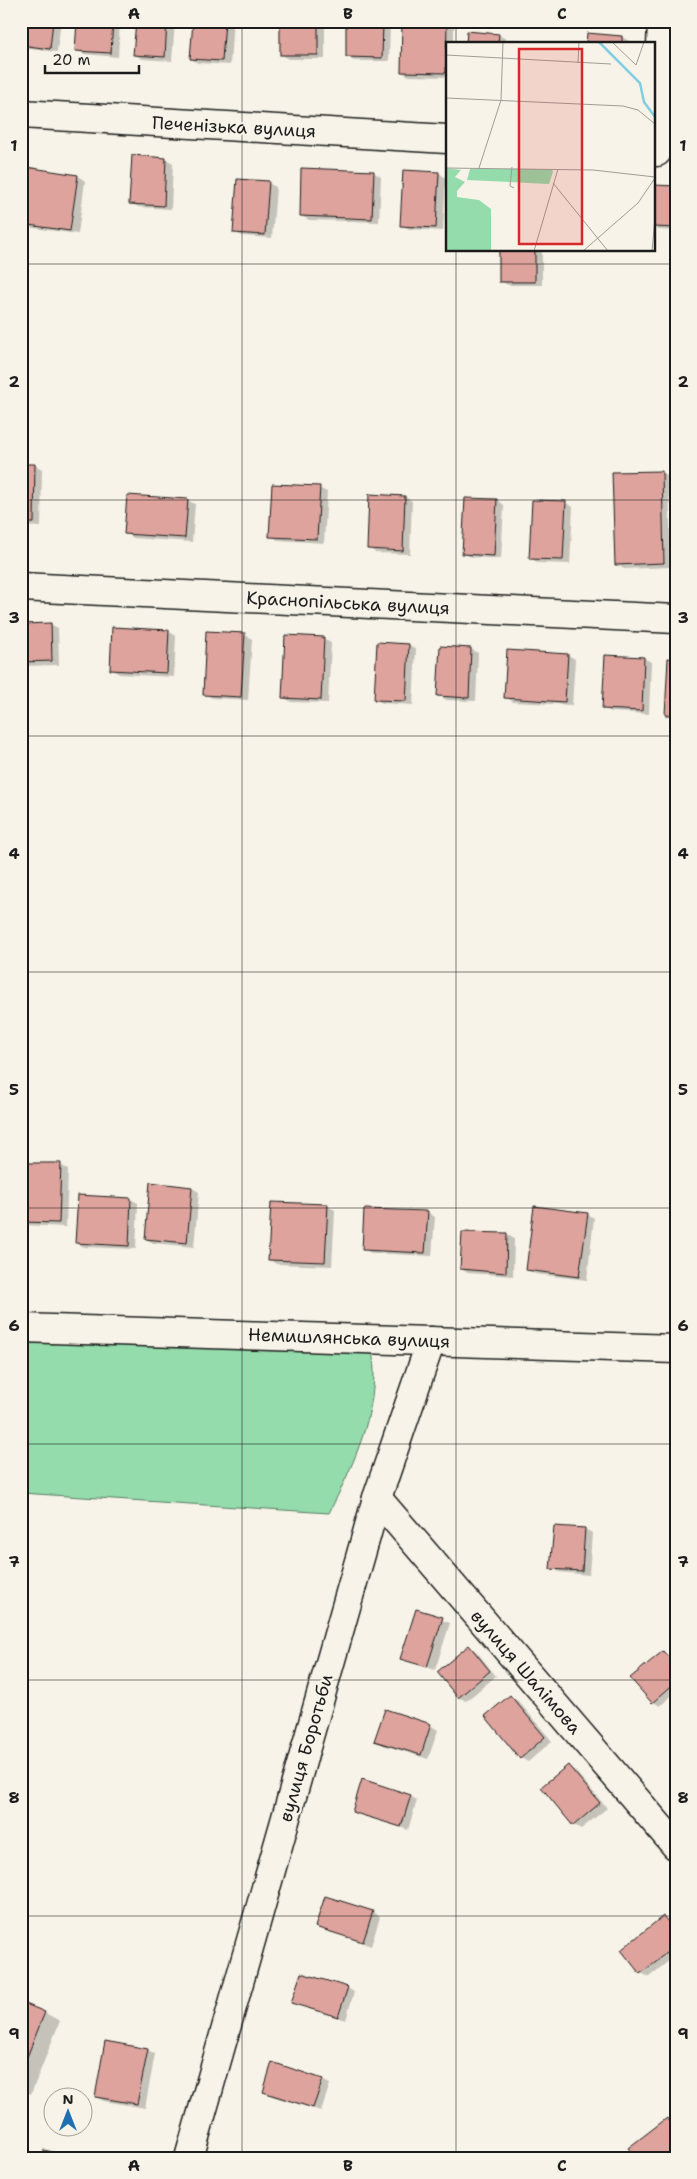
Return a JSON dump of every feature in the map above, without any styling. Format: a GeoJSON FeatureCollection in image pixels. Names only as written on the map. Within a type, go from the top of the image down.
{"type":"FeatureCollection","features":[{"type":"Feature","properties":{"kind":"street"},"geometry":{"type":"LineString","coordinates":[[662,21],[662,152]]}},
{"type":"Feature","properties":{"kind":"street","name":"Печенізька вулиця"},"geometry":{"type":"LineString","coordinates":[[21,114],[446,139]]}},
{"type":"Feature","properties":{"kind":"street","name":"Краснопільська вулиця"},"geometry":{"type":"LineString","coordinates":[[21,587],[676,619]]}},
{"type":"Feature","properties":{"kind":"street","name":"Немишлянська вулиця"},"geometry":{"type":"LineString","coordinates":[[21,1328],[676,1349]]}},
{"type":"Feature","properties":{"kind":"street","name":"вулиця Боротьби"},"geometry":{"type":"LineString","coordinates":[[189,2158],[377,1498],[431,1340]]}},
{"type":"Feature","properties":{"kind":"street","name":"вулиця Шалімова"},"geometry":{"type":"LineString","coordinates":[[377,1498],[676,1846]]}},
{"type":"Feature","properties":{"kind":"green space"},"geometry":{"type":"Polygon","coordinates":[[[21,1328],[370,1338],[374,1373],[370,1410],[353,1463],[329,1513],[21,1493],[21,1328]]]}},
{"type":"Feature","properties":{"kind":"building"},"geometry":{"type":"Polygon","coordinates":[[[21,21],[53,21],[50,49],[21,45],[21,21]]]}},
{"type":"Feature","properties":{"kind":"building"},"geometry":{"type":"Polygon","coordinates":[[[77,21],[113,21],[111,53],[75,51],[77,21]]]}},
{"type":"Feature","properties":{"kind":"building"},"geometry":{"type":"Polygon","coordinates":[[[136,21],[167,21],[165,57],[133,55],[136,21]]]}},
{"type":"Feature","properties":{"kind":"building"},"geometry":{"type":"Polygon","coordinates":[[[193,21],[225,21],[222,61],[190,59],[193,21]]]}},
{"type":"Feature","properties":{"kind":"building"},"geometry":{"type":"Polygon","coordinates":[[[280,21],[318,21],[318,55],[280,55],[280,21]]]}},
{"type":"Feature","properties":{"kind":"building"},"geometry":{"type":"Polygon","coordinates":[[[346,21],[383,21],[382,58],[346,57],[346,21]]]}},
{"type":"Feature","properties":{"kind":"building"},"geometry":{"type":"Polygon","coordinates":[[[402,21],[447,21],[446,73],[401,72],[402,21]]]}},
{"type":"Feature","properties":{"kind":"building"},"geometry":{"type":"Polygon","coordinates":[[[467,31],[499,34],[498,42],[466,42],[467,31]]]}},
{"type":"Feature","properties":{"kind":"building"},"geometry":{"type":"Polygon","coordinates":[[[587,33],[622,36],[622,42],[586,42],[587,33]]]}},
{"type":"Feature","properties":{"kind":"building"},"geometry":{"type":"Polygon","coordinates":[[[132,155],[166,158],[164,206],[129,204],[132,155]]]}},
{"type":"Feature","properties":{"kind":"building"},"geometry":{"type":"Polygon","coordinates":[[[26,167],[78,175],[70,231],[21,224],[21,200],[26,167]]]}},
{"type":"Feature","properties":{"kind":"building"},"geometry":{"type":"Polygon","coordinates":[[[301,168],[374,171],[372,219],[300,216],[301,168]]]}},
{"type":"Feature","properties":{"kind":"building"},"geometry":{"type":"Polygon","coordinates":[[[403,170],[439,172],[436,228],[400,226],[403,170]]]}},
{"type":"Feature","properties":{"kind":"building"},"geometry":{"type":"Polygon","coordinates":[[[237,179],[269,181],[265,235],[233,233],[237,179]]]}},
{"type":"Feature","properties":{"kind":"building"},"geometry":{"type":"Polygon","coordinates":[[[654,185],[676,186],[676,228],[654,227],[654,185]]]}},
{"type":"Feature","properties":{"kind":"building"},"geometry":{"type":"Polygon","coordinates":[[[499,251],[535,251],[535,282],[499,282],[499,251]]]}},
{"type":"Feature","properties":{"kind":"building"},"geometry":{"type":"Polygon","coordinates":[[[21,464],[35,464],[34,523],[21,523],[21,464]]]}},
{"type":"Feature","properties":{"kind":"building"},"geometry":{"type":"Polygon","coordinates":[[[662,471],[664,563],[615,565],[612,472],[662,471]]]}},
{"type":"Feature","properties":{"kind":"building"},"geometry":{"type":"Polygon","coordinates":[[[272,484],[320,486],[317,539],[269,537],[272,484]]]}},
{"type":"Feature","properties":{"kind":"building"},"geometry":{"type":"Polygon","coordinates":[[[369,494],[405,496],[403,551],[367,549],[369,494]]]}},
{"type":"Feature","properties":{"kind":"building"},"geometry":{"type":"Polygon","coordinates":[[[127,495],[188,499],[185,538],[124,534],[127,495]]]}},
{"type":"Feature","properties":{"kind":"building"},"geometry":{"type":"Polygon","coordinates":[[[465,498],[497,499],[494,556],[462,554],[465,498]]]}},
{"type":"Feature","properties":{"kind":"building"},"geometry":{"type":"Polygon","coordinates":[[[532,500],[566,501],[563,560],[529,559],[532,500]]]}},
{"type":"Feature","properties":{"kind":"building"},"geometry":{"type":"Polygon","coordinates":[[[51,623],[52,661],[21,662],[21,624],[51,623]]]}},
{"type":"Feature","properties":{"kind":"building"},"geometry":{"type":"Polygon","coordinates":[[[112,627],[169,630],[167,673],[110,670],[112,627]]]}},
{"type":"Feature","properties":{"kind":"building"},"geometry":{"type":"Polygon","coordinates":[[[206,631],[245,633],[241,697],[203,695],[206,631]]]}},
{"type":"Feature","properties":{"kind":"building"},"geometry":{"type":"Polygon","coordinates":[[[285,635],[324,637],[321,700],[282,698],[285,635]]]}},
{"type":"Feature","properties":{"kind":"building"},"geometry":{"type":"Polygon","coordinates":[[[377,642],[409,644],[406,701],[374,700],[377,642]]]}},
{"type":"Feature","properties":{"kind":"building"},"geometry":{"type":"Polygon","coordinates":[[[440,646],[471,648],[469,698],[437,696],[440,646]]]}},
{"type":"Feature","properties":{"kind":"building"},"geometry":{"type":"Polygon","coordinates":[[[507,650],[568,654],[565,702],[504,698],[507,650]]]}},
{"type":"Feature","properties":{"kind":"building"},"geometry":{"type":"Polygon","coordinates":[[[605,655],[644,657],[642,711],[602,709],[605,655]]]}},
{"type":"Feature","properties":{"kind":"building"},"geometry":{"type":"Polygon","coordinates":[[[668,658],[676,659],[676,715],[665,715],[668,658]]]}},
{"type":"Feature","properties":{"kind":"building"},"geometry":{"type":"Polygon","coordinates":[[[21,1163],[61,1163],[59,1223],[21,1222],[21,1163]]]}},
{"type":"Feature","properties":{"kind":"building"},"geometry":{"type":"Polygon","coordinates":[[[150,1182],[192,1187],[187,1243],[145,1239],[150,1182]]]}},
{"type":"Feature","properties":{"kind":"building"},"geometry":{"type":"Polygon","coordinates":[[[78,1195],[131,1198],[129,1246],[75,1243],[78,1195]]]}},
{"type":"Feature","properties":{"kind":"building"},"geometry":{"type":"Polygon","coordinates":[[[271,1202],[328,1204],[325,1262],[268,1260],[271,1202]]]}},
{"type":"Feature","properties":{"kind":"building"},"geometry":{"type":"Polygon","coordinates":[[[534,1206],[588,1213],[579,1277],[526,1270],[534,1206]]]}},
{"type":"Feature","properties":{"kind":"building"},"geometry":{"type":"Polygon","coordinates":[[[364,1209],[428,1211],[425,1253],[362,1250],[364,1209]]]}},
{"type":"Feature","properties":{"kind":"building"},"geometry":{"type":"Polygon","coordinates":[[[462,1232],[507,1233],[506,1273],[460,1269],[462,1232]]]}},
{"type":"Feature","properties":{"kind":"building"},"geometry":{"type":"Polygon","coordinates":[[[554,1526],[585,1528],[582,1571],[550,1569],[554,1526]]]}},
{"type":"Feature","properties":{"kind":"building"},"geometry":{"type":"Polygon","coordinates":[[[676,1536],[676,1583],[672,1583],[676,1536]]]}},
{"type":"Feature","properties":{"kind":"building"},"geometry":{"type":"Polygon","coordinates":[[[416,1609],[443,1617],[427,1667],[400,1659],[416,1609]]]}},
{"type":"Feature","properties":{"kind":"building"},"geometry":{"type":"Polygon","coordinates":[[[469,1645],[490,1671],[458,1698],[437,1672],[469,1645]]]}},
{"type":"Feature","properties":{"kind":"building"},"geometry":{"type":"Polygon","coordinates":[[[663,1651],[676,1666],[676,1682],[652,1703],[630,1678],[663,1651]]]}},
{"type":"Feature","properties":{"kind":"building"},"geometry":{"type":"Polygon","coordinates":[[[510,1695],[545,1737],[520,1759],[485,1716],[510,1695]]]}},
{"type":"Feature","properties":{"kind":"building"},"geometry":{"type":"Polygon","coordinates":[[[385,1709],[431,1724],[421,1755],[374,1741],[385,1709]]]}},
{"type":"Feature","properties":{"kind":"building"},"geometry":{"type":"Polygon","coordinates":[[[568,1765],[600,1803],[573,1826],[541,1787],[568,1765]]]}},
{"type":"Feature","properties":{"kind":"building"},"geometry":{"type":"Polygon","coordinates":[[[362,1779],[411,1795],[401,1827],[352,1812],[362,1779]]]}},
{"type":"Feature","properties":{"kind":"building"},"geometry":{"type":"Polygon","coordinates":[[[325,1896],[373,1911],[363,1942],[315,1927],[325,1896]]]}},
{"type":"Feature","properties":{"kind":"building"},"geometry":{"type":"Polygon","coordinates":[[[663,1916],[676,1931],[676,1945],[640,1974],[621,1950],[663,1916]]]}},
{"type":"Feature","properties":{"kind":"building"},"geometry":{"type":"Polygon","coordinates":[[[301,1973],[348,1987],[338,2017],[291,2003],[301,1973]]]}},
{"type":"Feature","properties":{"kind":"building"},"geometry":{"type":"Polygon","coordinates":[[[21,2002],[45,2012],[21,2072],[21,2002]]]}},
{"type":"Feature","properties":{"kind":"building"},"geometry":{"type":"Polygon","coordinates":[[[105,2041],[148,2049],[137,2104],[95,2097],[105,2041]]]}},
{"type":"Feature","properties":{"kind":"building"},"geometry":{"type":"Polygon","coordinates":[[[272,2062],[323,2079],[313,2108],[263,2092],[272,2062]]]}},
{"type":"Feature","properties":{"kind":"building"},"geometry":{"type":"Polygon","coordinates":[[[667,2118],[676,2129],[676,2158],[636,2158],[628,2148],[667,2118]]]}},
{"type":"Feature","properties":{"kind":"building"},"geometry":{"type":"Polygon","coordinates":[[[44,2150],[78,2158],[43,2158],[44,2150]]]}}]}
